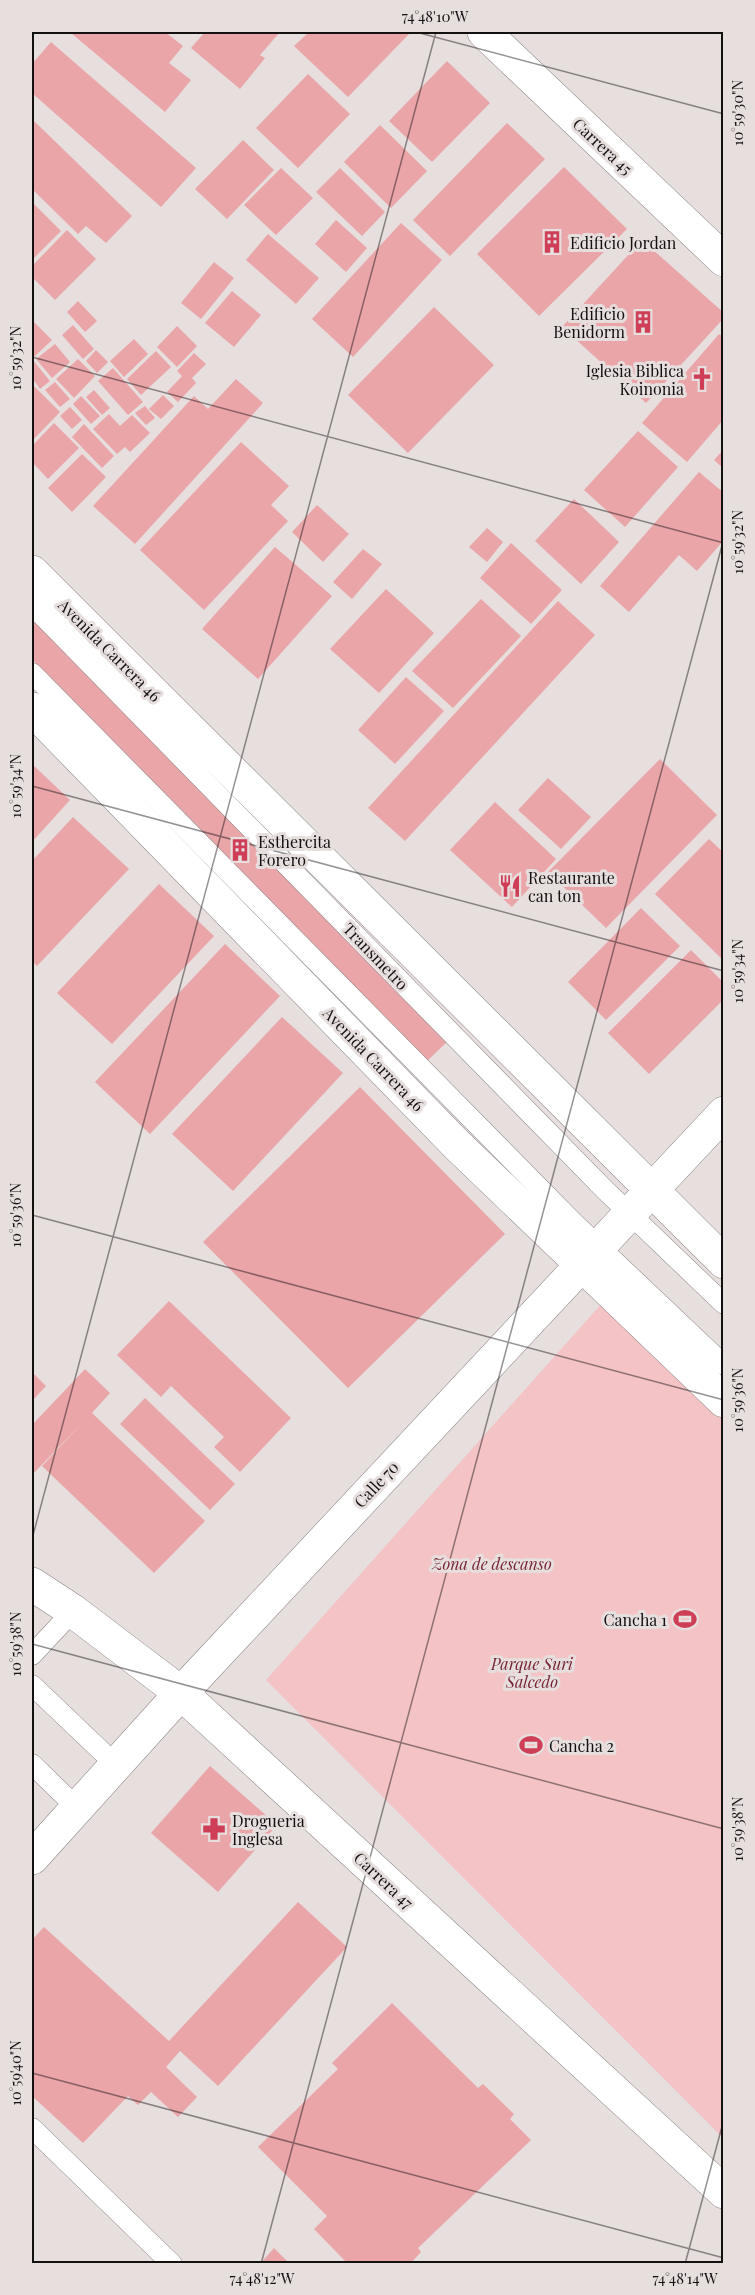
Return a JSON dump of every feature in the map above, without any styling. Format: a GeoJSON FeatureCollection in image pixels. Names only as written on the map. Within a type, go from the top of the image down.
{"type":"FeatureCollection","features":[{"type":"Feature","properties":{"kind":"street","name":"Carrera 45"},"geometry":{"type":"LineString","coordinates":[[484,32],[723,260]]}},
{"type":"Feature","properties":{"kind":"street","name":"Avenida Carrera 46"},"geometry":{"type":"LineString","coordinates":[[32,572],[723,1262]]}},
{"type":"Feature","properties":{"kind":"street","name":"Avenida Carrera 46"},"geometry":{"type":"LineString","coordinates":[[32,710],[456,1144],[590,1257],[723,1401]]}},
{"type":"Feature","properties":{"kind":"street","name":"Calle 70"},"geometry":{"type":"LineString","coordinates":[[32,1858],[181,1693],[723,1113]]}},
{"type":"Feature","properties":{"kind":"street","name":"Carrera 47"},"geometry":{"type":"LineString","coordinates":[[32,1584],[74,1611],[181,1693],[723,2192]]}},
{"type":"Feature","properties":{"kind":"lane","name":"Transmetro"},"geometry":{"type":"LineString","coordinates":[[32,604],[630,1214],[723,1304]]}},
{"type":"Feature","properties":{"kind":"lane"},"geometry":{"type":"LineString","coordinates":[[32,673],[590,1257],[723,1365]]}},
{"type":"Feature","properties":{"kind":"lane"},"geometry":{"type":"LineString","coordinates":[[32,1655],[74,1611]]}},
{"type":"Feature","properties":{"kind":"lane"},"geometry":{"type":"LineString","coordinates":[[32,1685],[116,1765]]}},
{"type":"Feature","properties":{"kind":"lane"},"geometry":{"type":"LineString","coordinates":[[32,1765],[77,1808]]}},
{"type":"Feature","properties":{"kind":"lane"},"geometry":{"type":"LineString","coordinates":[[32,2128],[172,2264]]}},
{"type":"Feature","properties":{"kind":"green space","name":"Parque Suri Salcedo"},"geometry":{"type":"Polygon","coordinates":[[[603,1302],[723,1418],[723,2138],[266,1680],[603,1302]]]}},
{"type":"Feature","properties":{"kind":"building"},"geometry":{"type":"Polygon","coordinates":[[[165,32],[183,46],[169,63],[191,80],[165,112],[71,33],[165,32]]]}},
{"type":"Feature","properties":{"kind":"building"},"geometry":{"type":"Polygon","coordinates":[[[205,32],[280,32],[260,55],[265,58],[240,89],[191,48],[205,32]]]}},
{"type":"Feature","properties":{"kind":"building"},"geometry":{"type":"Polygon","coordinates":[[[309,32],[411,32],[348,97],[294,46],[309,32]]]}},
{"type":"Feature","properties":{"kind":"building"},"geometry":{"type":"Polygon","coordinates":[[[51,42],[196,168],[161,207],[32,93],[32,64],[51,42]]]}},
{"type":"Feature","properties":{"kind":"building"},"geometry":{"type":"Polygon","coordinates":[[[447,61],[490,103],[432,162],[389,121],[447,61]]]}},
{"type":"Feature","properties":{"kind":"building"},"geometry":{"type":"Polygon","coordinates":[[[308,74],[350,114],[298,168],[256,128],[308,74]]]}},
{"type":"Feature","properties":{"kind":"building"},"geometry":{"type":"Polygon","coordinates":[[[32,119],[132,216],[106,243],[86,226],[78,234],[32,189],[32,119]]]}},
{"type":"Feature","properties":{"kind":"building"},"geometry":{"type":"Polygon","coordinates":[[[507,123],[545,159],[450,256],[413,220],[507,123]]]}},
{"type":"Feature","properties":{"kind":"building"},"geometry":{"type":"Polygon","coordinates":[[[380,125],[427,171],[391,208],[344,162],[380,125]]]}},
{"type":"Feature","properties":{"kind":"building"},"geometry":{"type":"Polygon","coordinates":[[[243,140],[274,170],[227,219],[195,189],[243,140]]]}},
{"type":"Feature","properties":{"kind":"building","name":"Edificio Jordan"},"geometry":{"type":"Polygon","coordinates":[[[564,167],[627,229],[539,316],[477,254],[564,167]]]}},
{"type":"Feature","properties":{"kind":"building"},"geometry":{"type":"Polygon","coordinates":[[[281,168],[313,198],[276,235],[244,205],[281,168]]]}},
{"type":"Feature","properties":{"kind":"building"},"geometry":{"type":"Polygon","coordinates":[[[340,168],[385,212],[362,236],[316,192],[340,168]]]}},
{"type":"Feature","properties":{"kind":"building"},"geometry":{"type":"Polygon","coordinates":[[[32,202],[61,231],[32,260],[32,202]]]}},
{"type":"Feature","properties":{"kind":"building"},"geometry":{"type":"Polygon","coordinates":[[[336,220],[367,248],[346,272],[315,244],[336,220]]]}},
{"type":"Feature","properties":{"kind":"building"},"geometry":{"type":"Polygon","coordinates":[[[401,223],[442,260],[353,357],[312,319],[401,223]]]}},
{"type":"Feature","properties":{"kind":"building"},"geometry":{"type":"Polygon","coordinates":[[[67,230],[96,259],[55,300],[32,277],[32,266],[67,230]]]}},
{"type":"Feature","properties":{"kind":"building"},"geometry":{"type":"Polygon","coordinates":[[[268,234],[319,278],[296,304],[246,260],[268,234]]]}},
{"type":"Feature","properties":{"kind":"building","name":"Edificio Benidorm"},"geometry":{"type":"Polygon","coordinates":[[[642,240],[724,313],[724,318],[646,403],[562,327],[642,240]]]}},
{"type":"Feature","properties":{"kind":"building"},"geometry":{"type":"Polygon","coordinates":[[[214,262],[234,278],[201,319],[181,303],[214,262]]]}},
{"type":"Feature","properties":{"kind":"building"},"geometry":{"type":"Polygon","coordinates":[[[232,291],[261,315],[234,347],[205,323],[232,291]]]}},
{"type":"Feature","properties":{"kind":"building"},"geometry":{"type":"Polygon","coordinates":[[[78,301],[97,321],[85,332],[67,312],[78,301]]]}},
{"type":"Feature","properties":{"kind":"building"},"geometry":{"type":"Polygon","coordinates":[[[434,307],[494,365],[408,453],[348,395],[434,307]]]}},
{"type":"Feature","properties":{"kind":"building"},"geometry":{"type":"Polygon","coordinates":[[[32,320],[52,340],[34,357],[32,354],[32,320]]]}},
{"type":"Feature","properties":{"kind":"building"},"geometry":{"type":"Polygon","coordinates":[[[73,325],[94,349],[83,359],[62,335],[73,325]]]}},
{"type":"Feature","properties":{"kind":"building"},"geometry":{"type":"Polygon","coordinates":[[[177,326],[197,346],[177,367],[157,347],[177,326]]]}},
{"type":"Feature","properties":{"kind":"building","name":"Iglesia Biblica Koinonia"},"geometry":{"type":"Polygon","coordinates":[[[719,334],[724,338],[724,419],[687,462],[642,423],[719,334]]]}},
{"type":"Feature","properties":{"kind":"building"},"geometry":{"type":"Polygon","coordinates":[[[134,339],[148,354],[124,377],[110,361],[134,339]]]}},
{"type":"Feature","properties":{"kind":"building"},"geometry":{"type":"Polygon","coordinates":[[[55,344],[70,362],[52,378],[36,359],[55,344]]]}},
{"type":"Feature","properties":{"kind":"building"},"geometry":{"type":"Polygon","coordinates":[[[96,350],[108,362],[97,373],[86,361],[96,350]]]}},
{"type":"Feature","properties":{"kind":"building"},"geometry":{"type":"Polygon","coordinates":[[[156,351],[171,367],[141,395],[127,379],[156,351]]]}},
{"type":"Feature","properties":{"kind":"building"},"geometry":{"type":"Polygon","coordinates":[[[194,353],[206,364],[192,378],[196,383],[178,402],[167,392],[182,376],[177,371],[194,353]]]}},
{"type":"Feature","properties":{"kind":"building"},"geometry":{"type":"Polygon","coordinates":[[[32,359],[50,381],[40,389],[32,378],[32,359]]]}},
{"type":"Feature","properties":{"kind":"building"},"geometry":{"type":"Polygon","coordinates":[[[78,359],[95,376],[74,398],[56,379],[78,359]]]}},
{"type":"Feature","properties":{"kind":"building"},"geometry":{"type":"Polygon","coordinates":[[[113,368],[143,402],[128,415],[98,381],[113,368]]]}},
{"type":"Feature","properties":{"kind":"building"},"geometry":{"type":"Polygon","coordinates":[[[236,379],[263,403],[135,544],[93,506],[194,396],[208,409],[236,379]]]}},
{"type":"Feature","properties":{"kind":"building"},"geometry":{"type":"Polygon","coordinates":[[[55,382],[70,399],[60,407],[45,390],[55,382]]]}},
{"type":"Feature","properties":{"kind":"building"},"geometry":{"type":"Polygon","coordinates":[[[32,384],[60,412],[32,441],[32,384]]]}},
{"type":"Feature","properties":{"kind":"building"},"geometry":{"type":"Polygon","coordinates":[[[94,390],[110,408],[102,415],[86,397],[94,390]]]}},
{"type":"Feature","properties":{"kind":"building"},"geometry":{"type":"Polygon","coordinates":[[[163,395],[174,406],[161,419],[149,409],[163,395]]]}},
{"type":"Feature","properties":{"kind":"building"},"geometry":{"type":"Polygon","coordinates":[[[81,396],[100,416],[91,424],[73,404],[81,396]]]}},
{"type":"Feature","properties":{"kind":"building"},"geometry":{"type":"Polygon","coordinates":[[[145,406],[155,418],[146,425],[135,413],[145,406]]]}},
{"type":"Feature","properties":{"kind":"building"},"geometry":{"type":"Polygon","coordinates":[[[70,407],[82,420],[72,429],[60,416],[70,407]]]}},
{"type":"Feature","properties":{"kind":"building"},"geometry":{"type":"Polygon","coordinates":[[[109,414],[120,426],[132,415],[150,433],[130,452],[125,447],[117,454],[93,429],[109,414]]]}},
{"type":"Feature","properties":{"kind":"building"},"geometry":{"type":"Polygon","coordinates":[[[54,423],[79,448],[48,479],[32,462],[32,446],[54,423]]]}},
{"type":"Feature","properties":{"kind":"building"},"geometry":{"type":"Polygon","coordinates":[[[84,424],[114,456],[102,468],[72,437],[84,424]]]}},
{"type":"Feature","properties":{"kind":"building"},"geometry":{"type":"Polygon","coordinates":[[[638,431],[678,467],[625,527],[584,490],[638,431]]]}},
{"type":"Feature","properties":{"kind":"building"},"geometry":{"type":"Polygon","coordinates":[[[241,442],[289,486],[271,505],[288,521],[204,610],[140,550],[241,442]]]}},
{"type":"Feature","properties":{"kind":"building"},"geometry":{"type":"Polygon","coordinates":[[[724,449],[724,469],[714,460],[724,449]]]}},
{"type":"Feature","properties":{"kind":"building"},"geometry":{"type":"Polygon","coordinates":[[[82,454],[106,477],[72,512],[48,488],[82,454]]]}},
{"type":"Feature","properties":{"kind":"building"},"geometry":{"type":"Polygon","coordinates":[[[699,472],[724,493],[724,540],[697,571],[679,555],[629,612],[600,586],[699,472]]]}},
{"type":"Feature","properties":{"kind":"building"},"geometry":{"type":"Polygon","coordinates":[[[574,499],[619,542],[581,584],[535,541],[574,499]]]}},
{"type":"Feature","properties":{"kind":"building"},"geometry":{"type":"Polygon","coordinates":[[[317,505],[349,534],[323,562],[292,532],[317,505]]]}},
{"type":"Feature","properties":{"kind":"building"},"geometry":{"type":"Polygon","coordinates":[[[487,528],[503,542],[487,562],[469,547],[487,528]]]}},
{"type":"Feature","properties":{"kind":"building"},"geometry":{"type":"Polygon","coordinates":[[[511,543],[562,590],[531,624],[480,578],[511,543]]]}},
{"type":"Feature","properties":{"kind":"building"},"geometry":{"type":"Polygon","coordinates":[[[275,547],[332,596],[258,679],[202,629],[275,547]]]}},
{"type":"Feature","properties":{"kind":"building"},"geometry":{"type":"Polygon","coordinates":[[[363,549],[382,564],[352,599],[333,582],[363,549]]]}},
{"type":"Feature","properties":{"kind":"building"},"geometry":{"type":"Polygon","coordinates":[[[386,589],[434,633],[379,693],[330,649],[386,589]]]}},
{"type":"Feature","properties":{"kind":"building"},"geometry":{"type":"Polygon","coordinates":[[[481,599],[521,636],[453,708],[412,671],[481,599]]]}},
{"type":"Feature","properties":{"kind":"building"},"geometry":{"type":"Polygon","coordinates":[[[558,601],[595,635],[405,841],[368,808],[558,601]]]}},
{"type":"Feature","properties":{"kind":"building","name":"Esthercita Forero"},"geometry":{"type":"Polygon","coordinates":[[[32,617],[448,1041],[427,1061],[32,659],[32,617]]]}},
{"type":"Feature","properties":{"kind":"building"},"geometry":{"type":"Polygon","coordinates":[[[406,677],[444,711],[395,764],[358,730],[406,677]]]}},
{"type":"Feature","properties":{"kind":"building"},"geometry":{"type":"Polygon","coordinates":[[[660,759],[717,815],[606,928],[548,872],[660,759]]]}},
{"type":"Feature","properties":{"kind":"building"},"geometry":{"type":"Polygon","coordinates":[[[32,764],[70,800],[32,842],[32,764]]]}},
{"type":"Feature","properties":{"kind":"building"},"geometry":{"type":"Polygon","coordinates":[[[548,778],[591,817],[561,849],[518,810],[548,778]]]}},
{"type":"Feature","properties":{"kind":"building"},"geometry":{"type":"Polygon","coordinates":[[[495,802],[556,859],[512,907],[450,850],[495,802]]]}},
{"type":"Feature","properties":{"kind":"building"},"geometry":{"type":"Polygon","coordinates":[[[73,817],[129,869],[37,966],[32,961],[32,861],[73,817]]]}},
{"type":"Feature","properties":{"kind":"building"},"geometry":{"type":"Polygon","coordinates":[[[709,839],[724,853],[724,961],[655,894],[709,839]]]}},
{"type":"Feature","properties":{"kind":"building"},"geometry":{"type":"Polygon","coordinates":[[[159,884],[214,936],[112,1044],[57,993],[159,884]]]}},
{"type":"Feature","properties":{"kind":"building"},"geometry":{"type":"Polygon","coordinates":[[[641,908],[680,946],[606,1020],[568,982],[641,908]]]}},
{"type":"Feature","properties":{"kind":"building"},"geometry":{"type":"Polygon","coordinates":[[[225,944],[280,996],[150,1134],[95,1082],[225,944]]]}},
{"type":"Feature","properties":{"kind":"building"},"geometry":{"type":"Polygon","coordinates":[[[691,950],[724,983],[724,999],[649,1074],[608,1033],[691,950]]]}},
{"type":"Feature","properties":{"kind":"building"},"geometry":{"type":"Polygon","coordinates":[[[282,1017],[343,1073],[233,1191],[172,1134],[282,1017]]]}},
{"type":"Feature","properties":{"kind":"building"},"geometry":{"type":"Polygon","coordinates":[[[360,1087],[505,1234],[348,1388],[203,1242],[360,1087]]]}},
{"type":"Feature","properties":{"kind":"building"},"geometry":{"type":"Polygon","coordinates":[[[169,1301],[291,1418],[240,1472],[214,1447],[224,1437],[171,1386],[161,1397],[117,1355],[169,1301]]]}},
{"type":"Feature","properties":{"kind":"building"},"geometry":{"type":"Polygon","coordinates":[[[85,1369],[110,1393],[92,1413],[205,1521],[154,1573],[42,1466],[84,1421],[32,1475],[32,1425],[85,1369]]]}},
{"type":"Feature","properties":{"kind":"building"},"geometry":{"type":"Polygon","coordinates":[[[32,1372],[46,1386],[32,1401],[32,1372]]]}},
{"type":"Feature","properties":{"kind":"building"},"geometry":{"type":"Polygon","coordinates":[[[145,1398],[235,1484],[210,1510],[120,1424],[145,1398]]]}},
{"type":"Feature","properties":{"kind":"building","name":"Drogueria Inglesa"},"geometry":{"type":"Polygon","coordinates":[[[210,1766],[277,1825],[218,1892],[151,1833],[210,1766]]]}},
{"type":"Feature","properties":{"kind":"building"},"geometry":{"type":"Polygon","coordinates":[[[298,1902],[347,1947],[218,2086],[180,2051],[166,2067],[197,2097],[178,2117],[151,2092],[138,2105],[128,2096],[83,2143],[32,2096],[32,1940],[44,1927],[169,2041],[298,1902]]]}},
{"type":"Feature","properties":{"kind":"building"},"geometry":{"type":"Polygon","coordinates":[[[392,2003],[478,2088],[483,2084],[514,2114],[510,2119],[531,2140],[418,2248],[421,2252],[410,2264],[348,2264],[314,2229],[327,2216],[258,2147],[338,2069],[332,2063],[392,2003]]]}},
{"type":"Feature","properties":{"kind":"building"},"geometry":{"type":"Polygon","coordinates":[[[274,2248],[290,2264],[260,2264],[274,2248]]]}},
{"type":"Feature","properties":{"kind":"place","name":"Edificio Jordan"},"geometry":{"type":"Point","coordinates":[552,242]}},
{"type":"Feature","properties":{"kind":"place","name":"Edificio Benidorm"},"geometry":{"type":"Point","coordinates":[643,322]}},
{"type":"Feature","properties":{"kind":"place","name":"Iglesia Biblica Koinonia"},"geometry":{"type":"Point","coordinates":[702,379]}},
{"type":"Feature","properties":{"kind":"place","name":"Esthercita Forero"},"geometry":{"type":"Point","coordinates":[240,850]}},
{"type":"Feature","properties":{"kind":"place","name":"Restaurante can ton"},"geometry":{"type":"Point","coordinates":[510,886]}},
{"type":"Feature","properties":{"kind":"place","name":"Cancha 1"},"geometry":{"type":"Point","coordinates":[685,1619]}},
{"type":"Feature","properties":{"kind":"place","name":"Cancha 2"},"geometry":{"type":"Point","coordinates":[531,1745]}},
{"type":"Feature","properties":{"kind":"place","name":"Drogueria Inglesa"},"geometry":{"type":"Point","coordinates":[214,1829]}},
{"type":"Feature","properties":{"kind":"park label","name":"Zona de descanso"},"geometry":{"type":"Point","coordinates":[492,1563]}}]}
